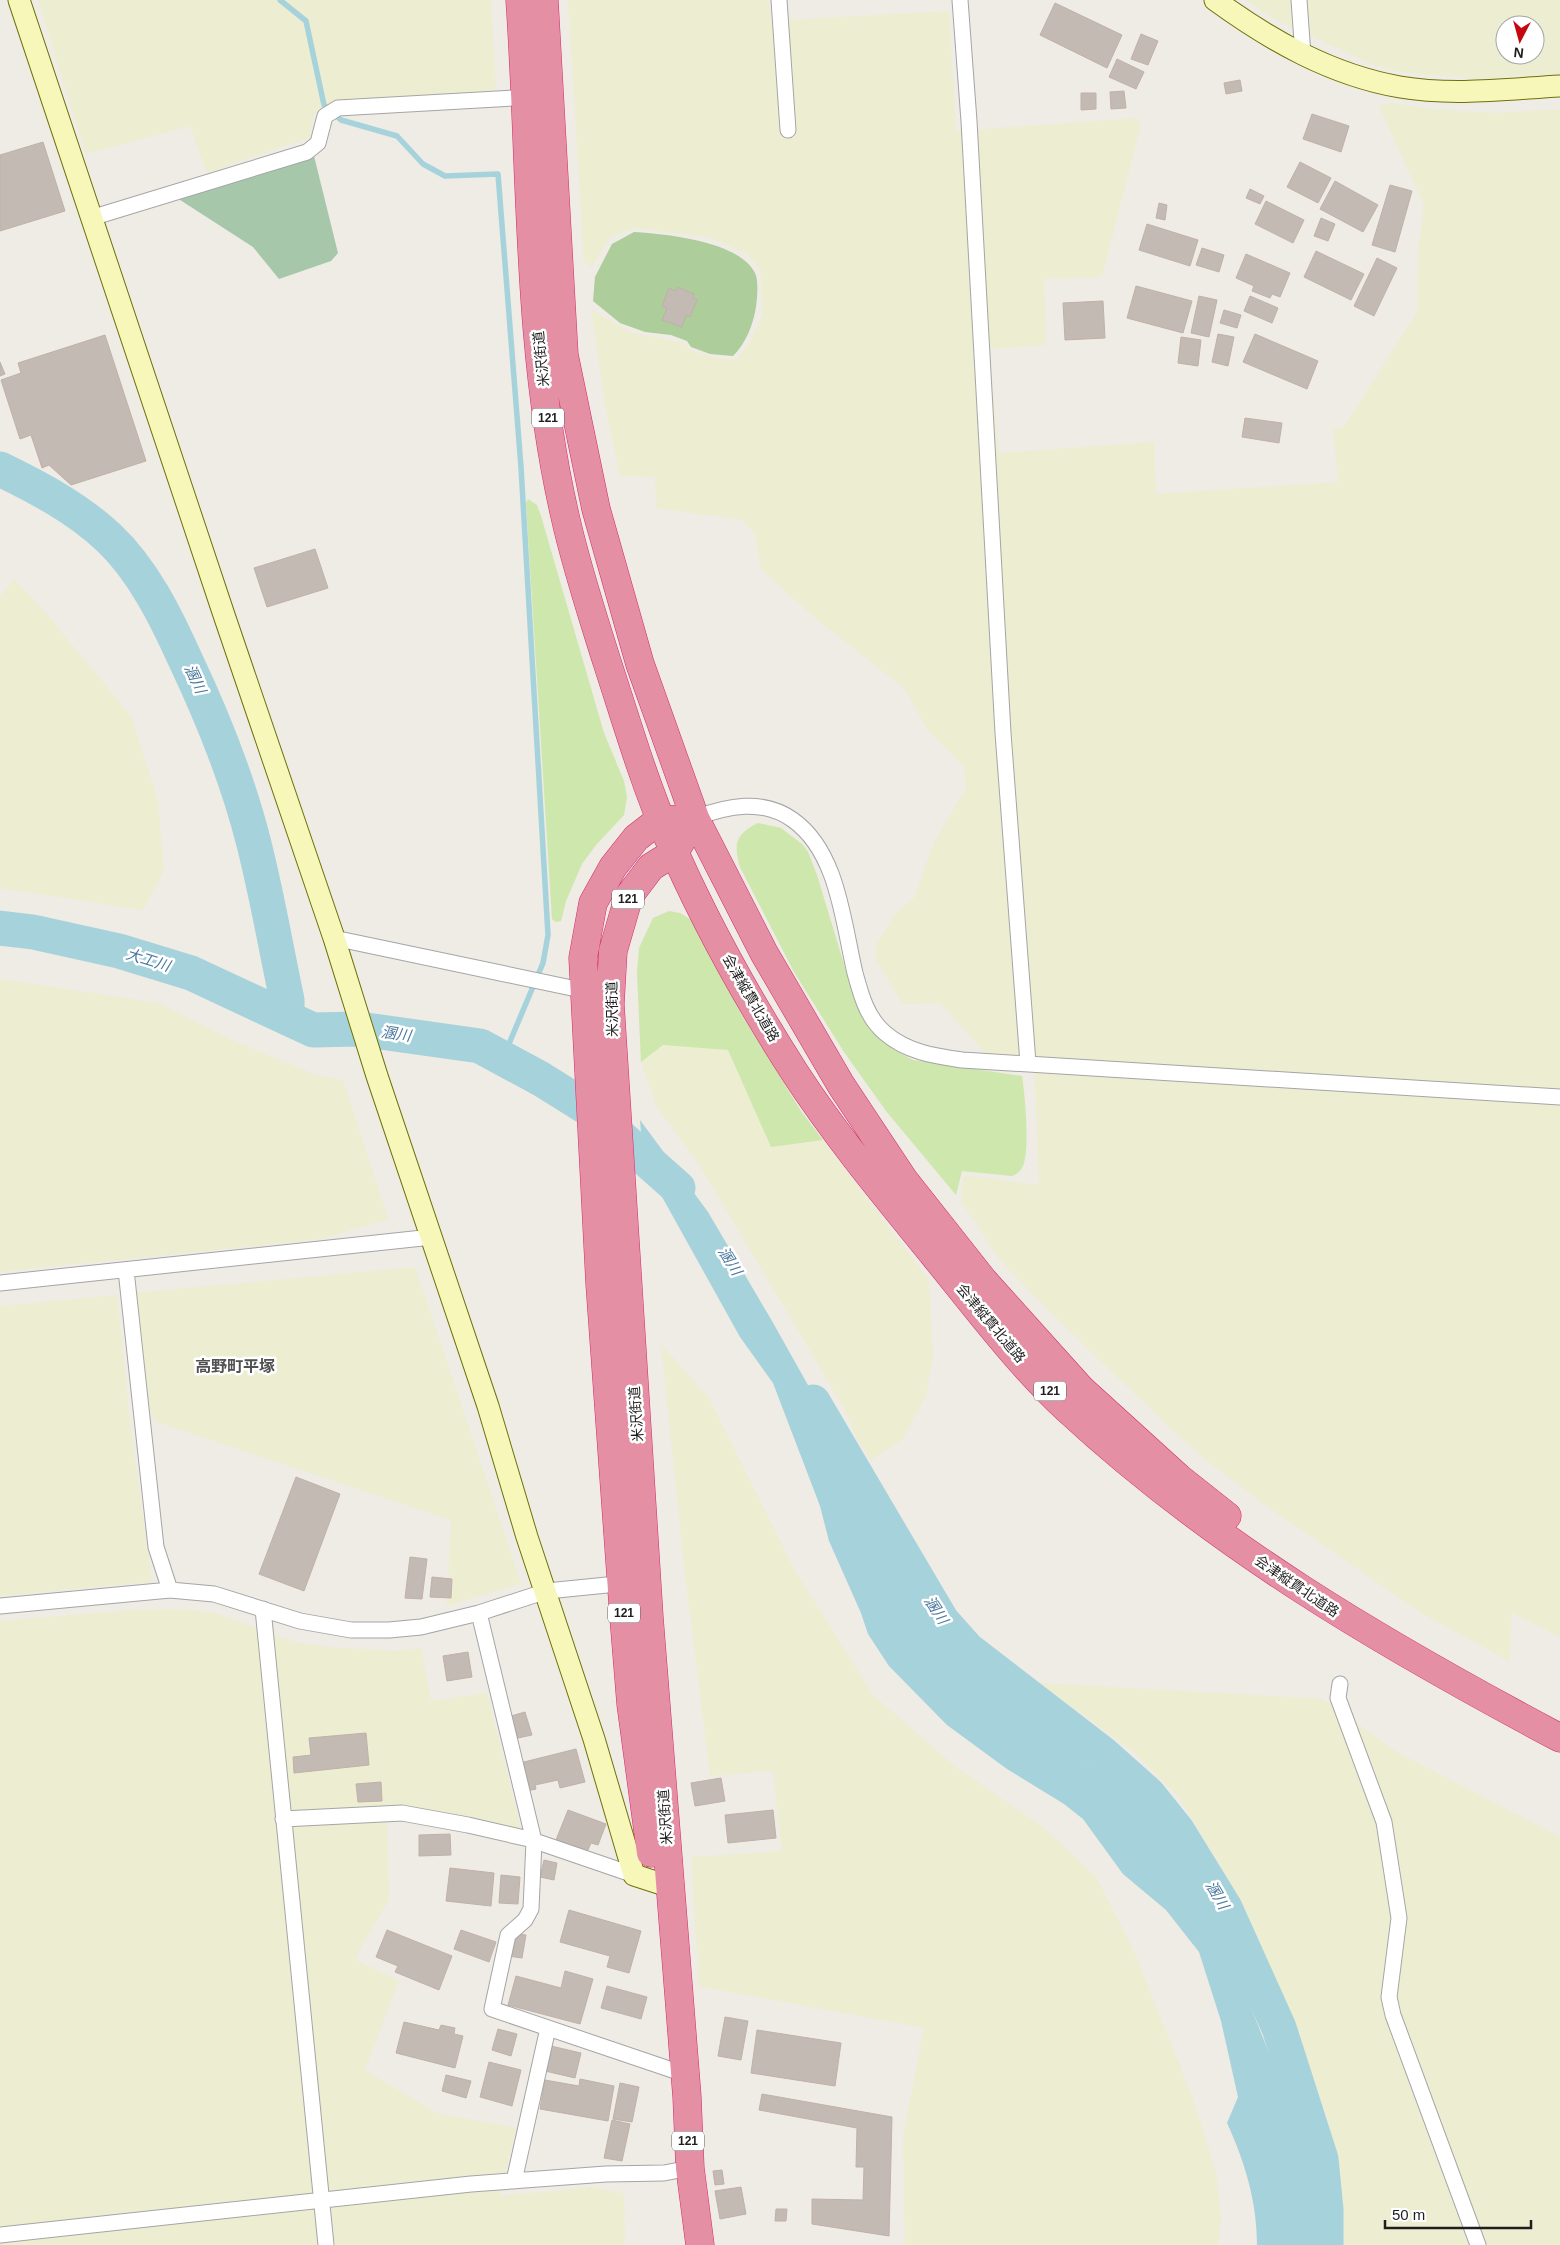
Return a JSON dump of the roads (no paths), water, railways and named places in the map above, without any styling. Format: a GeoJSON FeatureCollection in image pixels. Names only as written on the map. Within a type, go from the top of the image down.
{"type":"FeatureCollection","features":[{"type":"Feature","properties":{"kind":"highway","name":"米沢街道"},"geometry":{"type":"LineString","coordinates":[[520,0],[538,97],[564,355],[578,430],[596,509],[640,664],[695,818]]}},
{"type":"Feature","properties":{"kind":"highway","name":"米沢街道"},"geometry":{"type":"LineString","coordinates":[[544,0],[538,97],[533,257],[540,356],[564,516],[627,726],[662,821]]}},
{"type":"Feature","properties":{"kind":"highway","name":"米沢街道"},"geometry":{"type":"LineString","coordinates":[[695,818],[662,821],[636,838],[624,851],[612,867],[593,904],[583,958],[594,998],[609,1185],[653,1881],[682,2037],[690,2168],[700,2245]]}},
{"type":"Feature","properties":{"kind":"highway","name":"米沢街道"},"geometry":{"type":"LineString","coordinates":[[594,998],[612,951],[629,896],[651,867],[675,852],[695,818]]}},
{"type":"Feature","properties":{"kind":"highway","name":"会津縦貫北道路"},"geometry":{"type":"LineString","coordinates":[[695,818],[764,953],[841,1085],[881,1147],[904,1180],[983,1280],[1081,1389],[1179,1478],[1297,1568],[1369,1617],[1560,1722]]}},
{"type":"Feature","properties":{"kind":"highway","name":"121"},"geometry":{"type":"LineString","coordinates":[[662,821],[675,852]]}},
{"type":"Feature","properties":{"kind":"highway","name":"会津縦貫北道路"},"geometry":{"type":"LineString","coordinates":[[675,852],[745,990],[815,1102],[913,1229],[996,1331],[1064,1405],[1167,1493],[1288,1582],[1439,1674],[1560,1738]]}},
{"type":"Feature","properties":{"kind":"street"},"geometry":{"type":"LineString","coordinates":[[19,0],[348,980],[377,1076],[488,1406],[528,1537],[594,1739],[653,1881]]}},
{"type":"Feature","properties":{"kind":"street"},"geometry":{"type":"LineString","coordinates":[[779,0],[788,130]]}},
{"type":"Feature","properties":{"kind":"street"},"geometry":{"type":"LineString","coordinates":[[960,0],[972,169],[1003,733],[1028,1063]]}},
{"type":"Feature","properties":{"kind":"street"},"geometry":{"type":"LineString","coordinates":[[1215,0],[1242,20],[1303,55],[1346,74],[1399,87],[1471,91],[1560,86]]}},
{"type":"Feature","properties":{"kind":"street"},"geometry":{"type":"LineString","coordinates":[[1299,0],[1303,55]]}},
{"type":"Feature","properties":{"kind":"street"},"geometry":{"type":"LineString","coordinates":[[91,218],[308,152],[318,143],[324,116],[338,108],[538,97]]}},
{"type":"Feature","properties":{"kind":"street"},"geometry":{"type":"LineString","coordinates":[[695,818],[733,806],[750,805],[780,812],[810,834],[829,865],[859,992],[868,1013],[884,1033],[904,1046],[934,1056],[962,1060],[1560,1097]]}},
{"type":"Feature","properties":{"kind":"street"},"geometry":{"type":"LineString","coordinates":[[334,938],[594,998]]}},
{"type":"Feature","properties":{"kind":"street"},"geometry":{"type":"LineString","coordinates":[[0,1283],[432,1237]]}},
{"type":"Feature","properties":{"kind":"street"},"geometry":{"type":"LineString","coordinates":[[126,1270],[156,1547],[170,1590]]}},
{"type":"Feature","properties":{"kind":"street"},"geometry":{"type":"LineString","coordinates":[[0,1606],[170,1590],[214,1594],[300,1621],[351,1630],[389,1630],[420,1627],[479,1613],[547,1591],[634,1582]]}},
{"type":"Feature","properties":{"kind":"street"},"geometry":{"type":"LineString","coordinates":[[263,1609],[326,2245]]}},
{"type":"Feature","properties":{"kind":"street"},"geometry":{"type":"LineString","coordinates":[[479,1613],[534,1841],[531,1909],[525,1920],[508,1935],[492,2009],[684,2074]]}},
{"type":"Feature","properties":{"kind":"street"},"geometry":{"type":"LineString","coordinates":[[1340,1684],[1338,1698],[1384,1822],[1399,1918],[1389,1997],[1393,2015],[1478,2245]]}},
{"type":"Feature","properties":{"kind":"street"},"geometry":{"type":"LineString","coordinates":[[284,1819],[402,1813],[468,1825],[534,1841],[653,1881]]}},
{"type":"Feature","properties":{"kind":"street"},"geometry":{"type":"LineString","coordinates":[[514,2181],[548,2028]]}},
{"type":"Feature","properties":{"kind":"street"},"geometry":{"type":"LineString","coordinates":[[0,2235],[514,2181],[606,2174],[664,2173],[690,2168]]}},
{"type":"Feature","properties":{"kind":"water"},"geometry":{"type":"Polygon","coordinates":[[[640,1120],[708,1212],[772,1321],[827,1419],[860,1505],[928,1621],[959,1662],[1135,1801],[1166,1832],[1201,1886],[1219,1922],[1234,1965],[1304,2141],[1312,2190],[1315,2228],[1312,2245],[1257,2245],[1255,2213],[1249,2182],[1227,2123],[1238,2097],[1221,2021],[1199,1952],[1166,1910],[1123,1874],[1083,1819],[1064,1804],[1007,1769],[947,1725],[889,1666],[868,1634],[861,1613],[829,1541],[820,1506],[773,1383],[740,1337],[661,1195],[644,1171],[640,1120]]]}},
{"type":"Feature","properties":{"kind":"waterway"},"geometry":{"type":"LineString","coordinates":[[280,0],[306,21],[324,105],[341,120],[397,136],[423,164],[445,176],[498,174],[521,467],[548,935],[543,963],[503,1058]]}},
{"type":"Feature","properties":{"kind":"waterway","name":"溷川"},"geometry":{"type":"LineString","coordinates":[[0,469],[57,499],[97,527],[133,564],[162,611],[178,643],[224,750],[248,820],[287,1000],[287,1018]]}},
{"type":"Feature","properties":{"kind":"waterway","name":"溷川"},"geometry":{"type":"LineString","coordinates":[[0,928],[33,932],[119,951],[191,973],[313,1030],[359,1029],[480,1046],[541,1079],[589,1109],[678,1188]]}},
{"type":"Feature","properties":{"kind":"waterway","name":"溷川"},"geometry":{"type":"LineString","coordinates":[[813,1402],[942,1621],[967,1649],[1102,1753],[1148,1794],[1177,1830],[1225,1908],[1279,2028],[1321,2159],[1326,2210],[1326,2245]]}},
{"type":"Feature","properties":{"kind":"district","name":"高野町平塚"},"geometry":{"type":"Point","coordinates":[235,1366]}},
{"type":"Feature","properties":{"kind":"water label","name":"大工川"},"geometry":{"type":"Point","coordinates":[148,960]}}]}
